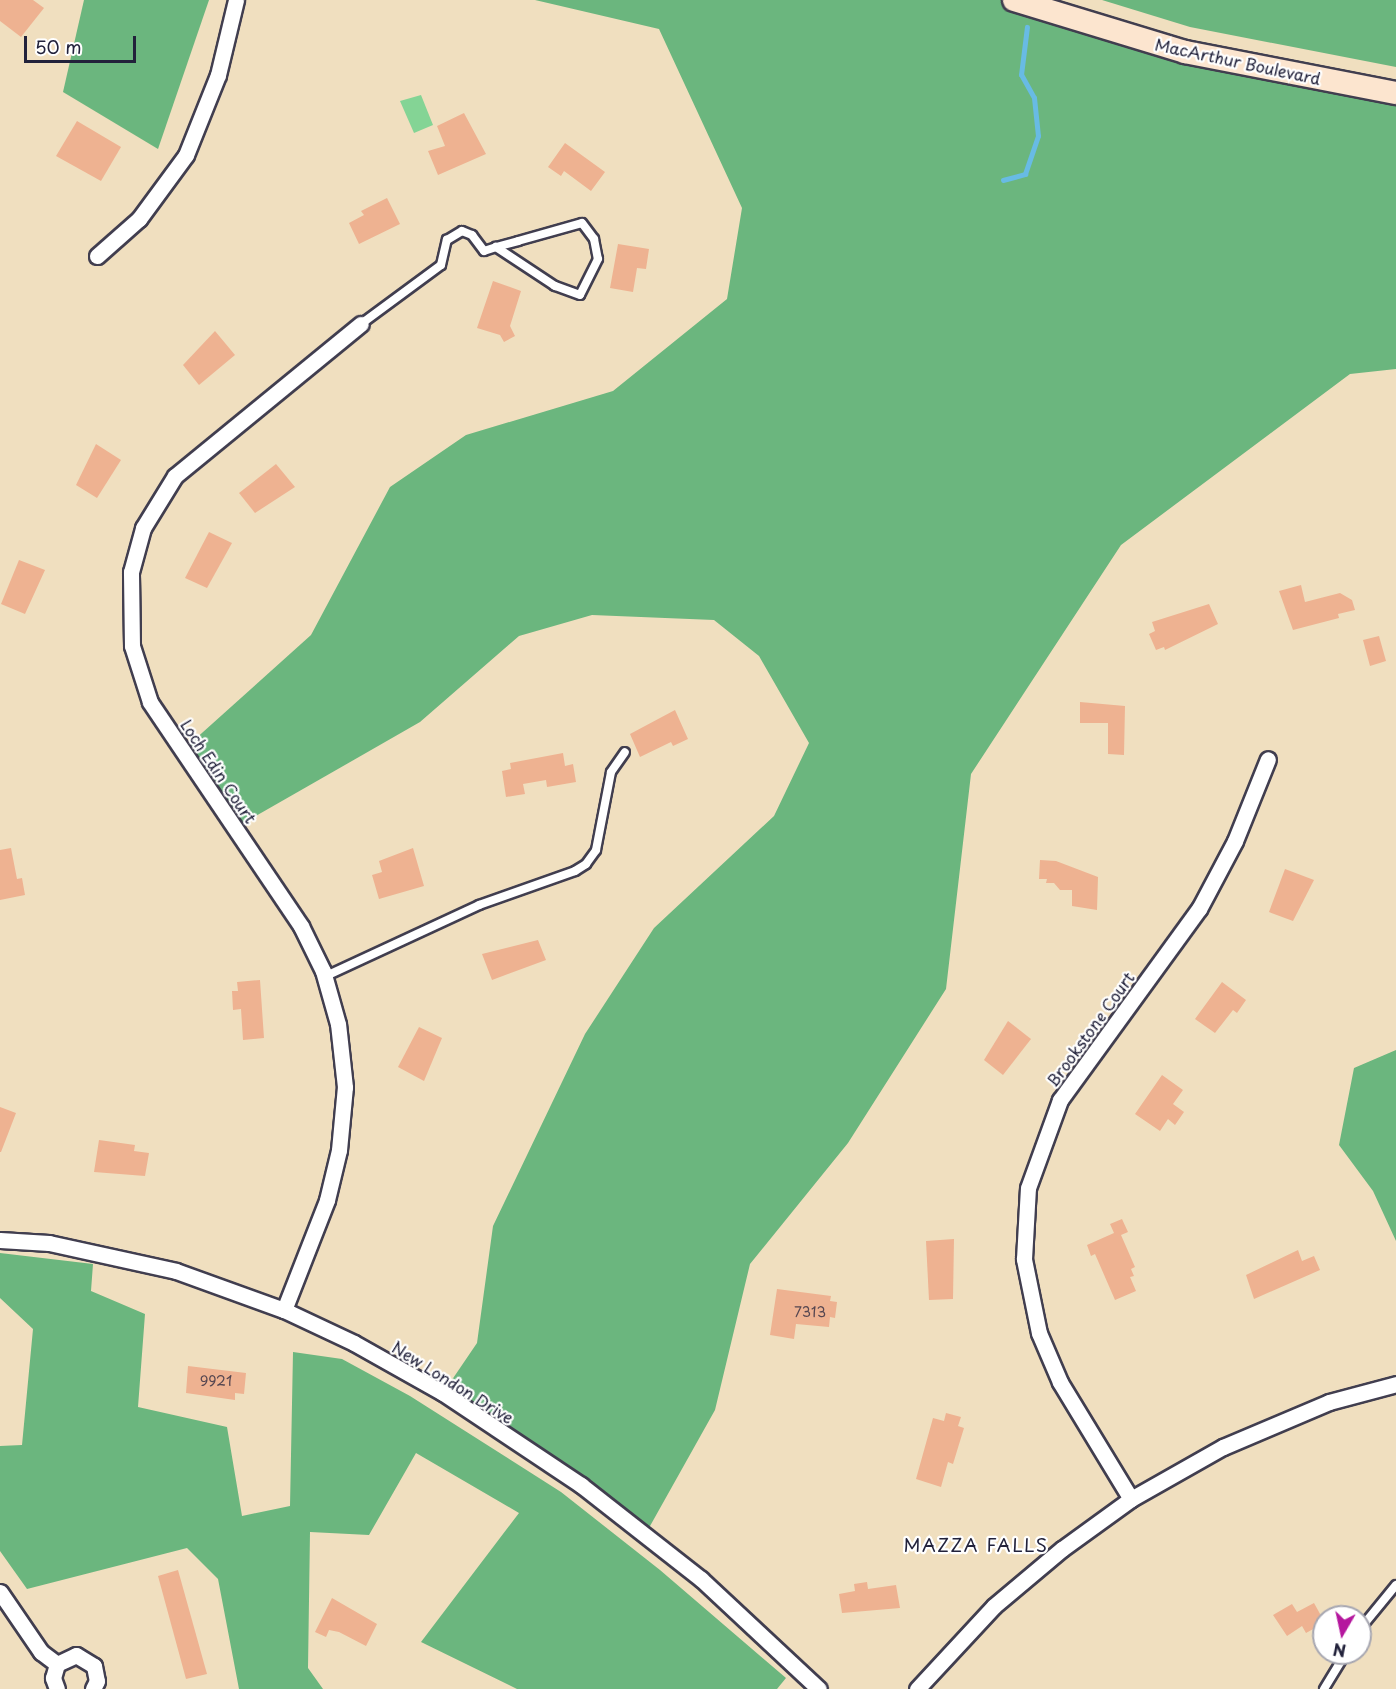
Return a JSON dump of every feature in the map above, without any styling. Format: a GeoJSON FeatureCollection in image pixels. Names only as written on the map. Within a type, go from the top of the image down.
{"type":"FeatureCollection","features":[{"type":"Feature","properties":{"kind":"main road","name":"MacArthur Boulevard"},"geometry":{"type":"LineString","coordinates":[[1014,0],[1185,52],[1396,93]]}},
{"type":"Feature","properties":{"kind":"street"},"geometry":{"type":"LineString","coordinates":[[98,256],[139,219],[186,155],[218,75],[236,0]]}},
{"type":"Feature","properties":{"kind":"street","name":"Loch Edin Court"},"geometry":{"type":"LineString","coordinates":[[284,1310],[327,1200],[339,1150],[345,1087],[338,1024],[324,977],[301,926],[150,702],[132,646],[131,572],[143,528],[175,476],[361,324]]}},
{"type":"Feature","properties":{"kind":"street","name":"Brookstone Court"},"geometry":{"type":"LineString","coordinates":[[1131,1499],[1060,1382],[1039,1333],[1024,1259],[1028,1188],[1060,1100],[1199,909],[1235,841],[1268,759]]}},
{"type":"Feature","properties":{"kind":"street","name":"New London Drive"},"geometry":{"type":"LineString","coordinates":[[0,1240],[49,1244],[176,1271],[284,1310],[354,1343],[443,1393],[581,1485],[701,1579],[819,1689]]}},
{"type":"Feature","properties":{"kind":"street"},"geometry":{"type":"LineString","coordinates":[[917,1689],[994,1606],[1062,1549],[1131,1499],[1223,1447],[1329,1402],[1396,1384]]}},
{"type":"Feature","properties":{"kind":"street"},"geometry":{"type":"LineString","coordinates":[[1,1595],[41,1652],[57,1665]]}},
{"type":"Feature","properties":{"kind":"street"},"geometry":{"type":"LineString","coordinates":[[57,1689],[53,1678],[57,1665],[69,1656],[90,1660],[97,1673],[93,1689]]}},
{"type":"Feature","properties":{"kind":"lane"},"geometry":{"type":"LineString","coordinates":[[361,324],[441,265],[447,240],[462,231],[472,235],[484,251],[496,247],[582,223],[594,238],[598,259],[580,295],[555,286],[496,247]]}},
{"type":"Feature","properties":{"kind":"lane"},"geometry":{"type":"LineString","coordinates":[[324,977],[479,905],[575,872],[586,864],[596,850],[611,772],[625,752]]}},
{"type":"Feature","properties":{"kind":"lane"},"geometry":{"type":"LineString","coordinates":[[1372,1614],[1396,1585]]}},
{"type":"Feature","properties":{"kind":"lane"},"geometry":{"type":"LineString","coordinates":[[1324,1689],[1339,1665]]}},
{"type":"Feature","properties":{"kind":"green space"},"geometry":{"type":"Polygon","coordinates":[[[84,0],[209,0],[158,149],[63,92],[84,0]]]}},
{"type":"Feature","properties":{"kind":"green space"},"geometry":{"type":"Polygon","coordinates":[[[535,0],[1014,0],[1396,93],[1396,369],[1350,374],[1121,545],[971,774],[946,989],[848,1143],[750,1264],[715,1410],[645,1535],[443,1393],[477,1343],[493,1226],[585,1034],[654,928],[774,816],[809,743],[759,656],[714,620],[592,615],[519,636],[420,722],[235,828],[183,750],[311,635],[390,487],[466,435],[613,391],[727,299],[742,208],[659,29],[535,0]]]}},
{"type":"Feature","properties":{"kind":"green space"},"geometry":{"type":"Polygon","coordinates":[[[1102,0],[1396,0],[1396,67],[1190,27],[1102,0]]]}},
{"type":"Feature","properties":{"kind":"green space"},"geometry":{"type":"Polygon","coordinates":[[[421,95],[433,125],[414,133],[400,101],[421,95]]]}},
{"type":"Feature","properties":{"kind":"green space"},"geometry":{"type":"Polygon","coordinates":[[[1396,1050],[1396,1241],[1373,1191],[1339,1145],[1354,1068],[1396,1050]]]}},
{"type":"Feature","properties":{"kind":"green space"},"geometry":{"type":"Polygon","coordinates":[[[0,1253],[93,1264],[91,1291],[145,1314],[138,1407],[227,1427],[242,1516],[290,1506],[293,1352],[342,1359],[410,1396],[561,1492],[660,1570],[786,1678],[777,1689],[517,1689],[421,1642],[519,1513],[416,1453],[369,1535],[310,1532],[308,1668],[323,1689],[239,1689],[218,1579],[187,1548],[27,1589],[0,1551],[0,1446],[22,1445],[33,1329],[0,1298],[0,1253]]]}},
{"type":"Feature","properties":{"kind":"building"},"geometry":{"type":"Polygon","coordinates":[[[0,0],[33,0],[44,8],[21,37],[0,21],[0,0]]]}},
{"type":"Feature","properties":{"kind":"building"},"geometry":{"type":"Polygon","coordinates":[[[464,113],[486,154],[438,175],[428,151],[445,146],[437,126],[464,113]]]}},
{"type":"Feature","properties":{"kind":"building"},"geometry":{"type":"Polygon","coordinates":[[[77,121],[121,147],[101,181],[56,156],[77,121]]]}},
{"type":"Feature","properties":{"kind":"building"},"geometry":{"type":"Polygon","coordinates":[[[565,143],[605,172],[591,191],[564,171],[561,176],[548,167],[565,143]]]}},
{"type":"Feature","properties":{"kind":"building"},"geometry":{"type":"Polygon","coordinates":[[[387,198],[400,224],[359,244],[349,223],[364,215],[361,211],[387,198]]]}},
{"type":"Feature","properties":{"kind":"building"},"geometry":{"type":"Polygon","coordinates":[[[618,244],[649,249],[646,269],[637,268],[633,292],[610,288],[618,244]]]}},
{"type":"Feature","properties":{"kind":"building"},"geometry":{"type":"Polygon","coordinates":[[[493,281],[521,291],[510,326],[515,336],[504,342],[500,335],[477,328],[493,281]]]}},
{"type":"Feature","properties":{"kind":"building"},"geometry":{"type":"Polygon","coordinates":[[[215,331],[235,355],[199,385],[183,365],[215,331]]]}},
{"type":"Feature","properties":{"kind":"building"},"geometry":{"type":"Polygon","coordinates":[[[96,444],[121,460],[97,498],[76,485],[96,444]]]}},
{"type":"Feature","properties":{"kind":"building"},"geometry":{"type":"Polygon","coordinates":[[[276,464],[295,487],[255,513],[239,493],[276,464]]]}},
{"type":"Feature","properties":{"kind":"building"},"geometry":{"type":"Polygon","coordinates":[[[209,532],[232,543],[207,588],[185,578],[209,532]]]}},
{"type":"Feature","properties":{"kind":"building"},"geometry":{"type":"Polygon","coordinates":[[[19,560],[45,570],[25,614],[1,604],[19,560]]]}},
{"type":"Feature","properties":{"kind":"building"},"geometry":{"type":"Polygon","coordinates":[[[1301,585],[1305,602],[1340,593],[1352,600],[1355,610],[1338,614],[1339,618],[1293,630],[1279,591],[1301,585]]]}},
{"type":"Feature","properties":{"kind":"building"},"geometry":{"type":"Polygon","coordinates":[[[1209,604],[1218,624],[1165,650],[1164,647],[1156,650],[1149,634],[1155,631],[1152,622],[1209,604]]]}},
{"type":"Feature","properties":{"kind":"building"},"geometry":{"type":"Polygon","coordinates":[[[1379,636],[1386,661],[1370,666],[1363,640],[1379,636]]]}},
{"type":"Feature","properties":{"kind":"building"},"geometry":{"type":"Polygon","coordinates":[[[1080,702],[1125,706],[1124,755],[1108,754],[1108,723],[1080,723],[1080,702]]]}},
{"type":"Feature","properties":{"kind":"building"},"geometry":{"type":"Polygon","coordinates":[[[675,710],[688,739],[673,746],[671,742],[640,757],[630,734],[675,710]]]}},
{"type":"Feature","properties":{"kind":"building"},"geometry":{"type":"Polygon","coordinates":[[[563,753],[565,766],[573,764],[576,782],[547,787],[546,780],[523,784],[525,794],[506,797],[502,771],[511,769],[510,763],[563,753]]]}},
{"type":"Feature","properties":{"kind":"building"},"geometry":{"type":"Polygon","coordinates":[[[11,848],[17,879],[22,878],[25,895],[0,900],[0,850],[11,848]]]}},
{"type":"Feature","properties":{"kind":"building"},"geometry":{"type":"Polygon","coordinates":[[[413,848],[424,886],[379,899],[372,875],[382,872],[379,861],[413,848]]]}},
{"type":"Feature","properties":{"kind":"building"},"geometry":{"type":"Polygon","coordinates":[[[1040,860],[1056,861],[1098,877],[1097,910],[1072,906],[1072,890],[1060,890],[1054,883],[1046,883],[1047,879],[1039,879],[1040,860]]]}},
{"type":"Feature","properties":{"kind":"building"},"geometry":{"type":"Polygon","coordinates":[[[1285,869],[1314,880],[1293,921],[1269,912],[1285,869]]]}},
{"type":"Feature","properties":{"kind":"building"},"geometry":{"type":"Polygon","coordinates":[[[538,940],[546,960],[492,980],[482,954],[538,940]]]}},
{"type":"Feature","properties":{"kind":"building"},"geometry":{"type":"Polygon","coordinates":[[[260,980],[264,1038],[243,1040],[241,1009],[233,1010],[232,991],[238,991],[237,982],[260,980]]]}},
{"type":"Feature","properties":{"kind":"building"},"geometry":{"type":"Polygon","coordinates":[[[1222,982],[1246,1000],[1237,1013],[1233,1010],[1215,1033],[1195,1019],[1222,982]]]}},
{"type":"Feature","properties":{"kind":"building"},"geometry":{"type":"Polygon","coordinates":[[[1008,1021],[1031,1039],[1003,1075],[984,1060],[1008,1021]]]}},
{"type":"Feature","properties":{"kind":"building"},"geometry":{"type":"Polygon","coordinates":[[[419,1027],[442,1038],[424,1081],[398,1067],[419,1027]]]}},
{"type":"Feature","properties":{"kind":"building"},"geometry":{"type":"Polygon","coordinates":[[[1162,1075],[1183,1090],[1173,1104],[1184,1112],[1175,1125],[1168,1119],[1160,1131],[1135,1114],[1162,1075]]]}},
{"type":"Feature","properties":{"kind":"building"},"geometry":{"type":"Polygon","coordinates":[[[0,1107],[16,1113],[1,1152],[0,1152],[0,1107]]]}},
{"type":"Feature","properties":{"kind":"building"},"geometry":{"type":"Polygon","coordinates":[[[99,1140],[135,1145],[134,1151],[149,1153],[145,1176],[94,1172],[99,1140]]]}},
{"type":"Feature","properties":{"kind":"building"},"geometry":{"type":"Polygon","coordinates":[[[1122,1219],[1128,1232],[1121,1235],[1135,1267],[1131,1269],[1134,1276],[1130,1277],[1136,1291],[1115,1300],[1095,1254],[1091,1256],[1087,1245],[1114,1233],[1110,1224],[1122,1219]]]}},
{"type":"Feature","properties":{"kind":"building"},"geometry":{"type":"Polygon","coordinates":[[[954,1239],[953,1299],[929,1300],[926,1241],[954,1239]]]}},
{"type":"Feature","properties":{"kind":"building"},"geometry":{"type":"Polygon","coordinates":[[[1298,1250],[1302,1261],[1314,1256],[1320,1270],[1254,1299],[1246,1275],[1298,1250]]]}},
{"type":"Feature","properties":{"kind":"building"},"geometry":{"type":"Polygon","coordinates":[[[777,1289],[831,1296],[830,1301],[837,1302],[835,1318],[830,1317],[829,1327],[796,1324],[794,1339],[770,1335],[777,1289]]]}},
{"type":"Feature","properties":{"kind":"building"},"geometry":{"type":"Polygon","coordinates":[[[188,1366],[246,1373],[244,1394],[235,1393],[235,1400],[186,1393],[188,1366]]]}},
{"type":"Feature","properties":{"kind":"building"},"geometry":{"type":"Polygon","coordinates":[[[946,1413],[961,1417],[958,1426],[964,1428],[953,1464],[948,1462],[941,1487],[916,1479],[933,1418],[944,1421],[946,1413]]]}},
{"type":"Feature","properties":{"kind":"building"},"geometry":{"type":"Polygon","coordinates":[[[178,1570],[207,1674],[186,1679],[158,1576],[178,1570]]]}},
{"type":"Feature","properties":{"kind":"building"},"geometry":{"type":"Polygon","coordinates":[[[867,1582],[868,1589],[896,1585],[900,1608],[842,1613],[839,1594],[855,1591],[854,1584],[867,1582]]]}},
{"type":"Feature","properties":{"kind":"building"},"geometry":{"type":"Polygon","coordinates":[[[332,1598],[377,1624],[366,1646],[339,1632],[329,1630],[326,1637],[315,1632],[332,1598]]]}},
{"type":"Feature","properties":{"kind":"building"},"geometry":{"type":"Polygon","coordinates":[[[1314,1603],[1315,1605],[1312,1605],[1312,1630],[1306,1633],[1302,1626],[1287,1636],[1273,1615],[1292,1604],[1297,1612],[1314,1603]]]}},
{"type":"Feature","properties":{"kind":"waterway"},"geometry":{"type":"LineString","coordinates":[[1003,180],[1025,174],[1038,136],[1034,98],[1021,75],[1027,27]]}},
{"type":"Feature","properties":{"kind":"district","name":"MAZZA FALLS"},"geometry":{"type":"Point","coordinates":[976,1545]}}]}
